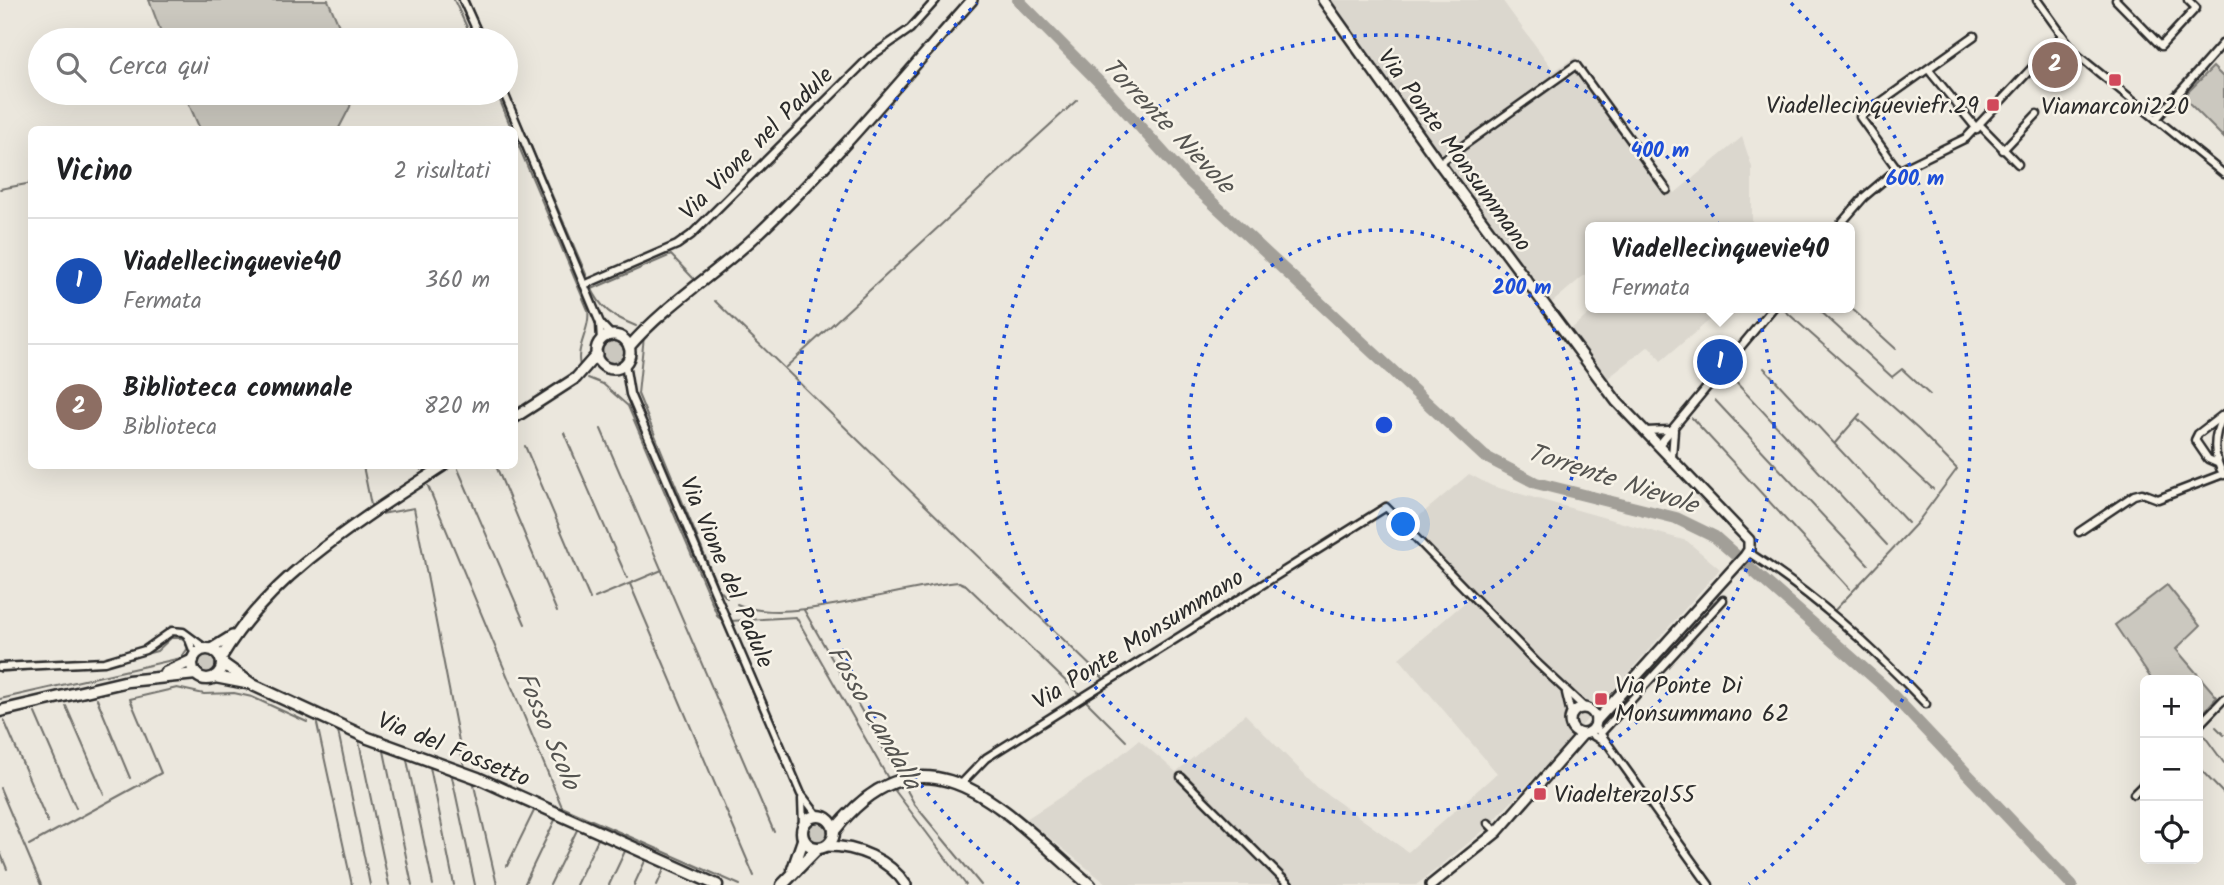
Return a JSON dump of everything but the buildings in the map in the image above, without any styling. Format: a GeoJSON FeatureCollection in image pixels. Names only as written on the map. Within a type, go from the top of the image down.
{"type":"FeatureCollection","features":[{"type":"Feature","properties":{"kind":"main road"},"geometry":{"type":"LineString","coordinates":[[158,676],[209,649],[253,685]]}},
{"type":"Feature","properties":{"kind":"main road"},"geometry":{"type":"LineString","coordinates":[[194,658],[196,674]]}},
{"type":"Feature","properties":{"kind":"main road"},"geometry":{"type":"LineString","coordinates":[[215,677],[222,660]]}},
{"type":"Feature","properties":{"kind":"main road"},"geometry":{"type":"LineString","coordinates":[[0,711],[158,676],[196,674],[253,685]]}},
{"type":"Feature","properties":{"kind":"main road","name":"Via del Fossetto"},"geometry":{"type":"LineString","coordinates":[[253,685],[368,738],[478,778],[717,885]]}},
{"type":"Feature","properties":{"kind":"main road"},"geometry":{"type":"LineString","coordinates":[[786,881],[803,840],[803,825],[856,805],[894,782],[920,775],[962,783],[1000,810],[1090,885]]}},
{"type":"Feature","properties":{"kind":"main road"},"geometry":{"type":"LineString","coordinates":[[786,881],[823,847],[856,805]]}},
{"type":"Feature","properties":{"kind":"main road"},"geometry":{"type":"LineString","coordinates":[[822,817],[834,833]]}},
{"type":"Feature","properties":{"kind":"main road"},"geometry":{"type":"LineString","coordinates":[[803,840],[809,846],[823,847]]}},
{"type":"Feature","properties":{"kind":"street"},"geometry":{"type":"LineString","coordinates":[[463,0],[476,28]]}},
{"type":"Feature","properties":{"kind":"street","name":"Via Vione nel Padule"},"geometry":{"type":"LineString","coordinates":[[584,285],[677,245],[691,235],[870,57],[910,29],[936,0]]}},
{"type":"Feature","properties":{"kind":"street"},"geometry":{"type":"LineString","coordinates":[[629,347],[653,322],[730,260],[783,210],[972,0]]}},
{"type":"Feature","properties":{"kind":"street","name":"Via Ponte Monsummano"},"geometry":{"type":"LineString","coordinates":[[1323,0],[1439,163],[1617,402],[1741,529],[1749,540],[1747,554]]}},
{"type":"Feature","properties":{"kind":"street"},"geometry":{"type":"LineString","coordinates":[[2037,0],[2062,37],[2092,68],[2224,174]]}},
{"type":"Feature","properties":{"kind":"street"},"geometry":{"type":"LineString","coordinates":[[2116,0],[2161,46],[2196,8],[2188,0]]}},
{"type":"Feature","properties":{"kind":"street"},"geometry":{"type":"LineString","coordinates":[[1898,170],[1860,117],[1974,36]]}},
{"type":"Feature","properties":{"kind":"street"},"geometry":{"type":"LineString","coordinates":[[1842,222],[1876,184],[1898,170],[1966,138],[2062,37]]}},
{"type":"Feature","properties":{"kind":"street"},"geometry":{"type":"LineString","coordinates":[[2156,119],[2224,42]]}},
{"type":"Feature","properties":{"kind":"street"},"geometry":{"type":"LineString","coordinates":[[1439,163],[1576,65],[1667,190]]}},
{"type":"Feature","properties":{"kind":"street"},"geometry":{"type":"LineString","coordinates":[[1928,69],[1978,127],[2018,164]]}},
{"type":"Feature","properties":{"kind":"street"},"geometry":{"type":"LineString","coordinates":[[509,105],[518,126]]}},
{"type":"Feature","properties":{"kind":"street"},"geometry":{"type":"LineString","coordinates":[[2003,150],[2037,114]]}},
{"type":"Feature","properties":{"kind":"street"},"geometry":{"type":"LineString","coordinates":[[518,127],[600,323],[601,341],[597,354],[576,378]]}},
{"type":"Feature","properties":{"kind":"street"},"geometry":{"type":"LineString","coordinates":[[1658,446],[1769,313]]}},
{"type":"Feature","properties":{"kind":"street"},"geometry":{"type":"LineString","coordinates":[[601,341],[653,322]]}},
{"type":"Feature","properties":{"kind":"street"},"geometry":{"type":"LineString","coordinates":[[518,415],[576,378],[605,367],[616,369],[625,364],[630,356],[629,347],[600,323]]}},
{"type":"Feature","properties":{"kind":"street"},"geometry":{"type":"LineString","coordinates":[[597,354],[605,367]]}},
{"type":"Feature","properties":{"kind":"street","name":"Via Vione del Padule"},"geometry":{"type":"LineString","coordinates":[[625,364],[630,394],[801,794]]}},
{"type":"Feature","properties":{"kind":"street"},"geometry":{"type":"LineString","coordinates":[[2079,532],[2134,495],[2143,493],[2158,499],[2223,475],[2217,463],[2216,434],[2224,414]]}},
{"type":"Feature","properties":{"kind":"street"},"geometry":{"type":"LineString","coordinates":[[2217,463],[2208,459],[2195,440],[2198,434],[2224,414]]}},
{"type":"Feature","properties":{"kind":"street"},"geometry":{"type":"LineString","coordinates":[[1643,431],[1663,433],[1674,428]]}},
{"type":"Feature","properties":{"kind":"street"},"geometry":{"type":"LineString","coordinates":[[1672,460],[1670,442],[1674,428]]}},
{"type":"Feature","properties":{"kind":"street"},"geometry":{"type":"LineString","coordinates":[[0,667],[104,662],[145,650],[168,632],[177,631],[209,649],[239,630],[285,582],[324,549],[439,469]]}},
{"type":"Feature","properties":{"kind":"street","name":"Via Ponte Monsummano"},"geometry":{"type":"LineString","coordinates":[[962,783],[986,758],[1384,507],[1392,510],[1566,691],[1588,709]]}},
{"type":"Feature","properties":{"kind":"street"},"geometry":{"type":"LineString","coordinates":[[1571,714],[1620,701],[1747,554],[1823,604],[1879,654],[1926,704]]}},
{"type":"Feature","properties":{"kind":"street"},"geometry":{"type":"LineString","coordinates":[[1431,885],[1497,832],[1564,758],[1723,600]]}},
{"type":"Feature","properties":{"kind":"street"},"geometry":{"type":"LineString","coordinates":[[222,660],[239,630]]}},
{"type":"Feature","properties":{"kind":"street"},"geometry":{"type":"LineString","coordinates":[[187,635],[194,658]]}},
{"type":"Feature","properties":{"kind":"street"},"geometry":{"type":"LineString","coordinates":[[1564,758],[1571,729],[1566,691]]}},
{"type":"Feature","properties":{"kind":"street"},"geometry":{"type":"LineString","coordinates":[[2203,721],[2224,699]]}},
{"type":"Feature","properties":{"kind":"street"},"geometry":{"type":"LineString","coordinates":[[1588,709],[1592,730],[1636,780],[1709,885]]}},
{"type":"Feature","properties":{"kind":"street"},"geometry":{"type":"LineString","coordinates":[[1571,729],[1592,730],[1607,744]]}},
{"type":"Feature","properties":{"kind":"street"},"geometry":{"type":"LineString","coordinates":[[1181,778],[1289,885]]}},
{"type":"Feature","properties":{"kind":"street"},"geometry":{"type":"LineString","coordinates":[[2134,794],[2140,787]]}},
{"type":"Feature","properties":{"kind":"street"},"geometry":{"type":"LineString","coordinates":[[801,794],[822,817]]}},
{"type":"Feature","properties":{"kind":"street"},"geometry":{"type":"LineString","coordinates":[[801,794],[803,825]]}},
{"type":"Feature","properties":{"kind":"street"},"geometry":{"type":"LineString","coordinates":[[1488,823],[1497,832]]}},
{"type":"Feature","properties":{"kind":"street"},"geometry":{"type":"LineString","coordinates":[[834,833],[848,848]]}},
{"type":"Feature","properties":{"kind":"street"},"geometry":{"type":"LineString","coordinates":[[823,847],[848,848],[888,865],[906,885]]}},
{"type":"Feature","properties":{"kind":"shaded area"},"geometry":{"type":"Polygon","coordinates":[[[149,0],[328,0],[340,28],[160,28],[149,0]]]}},
{"type":"Feature","properties":{"kind":"shaded area"},"geometry":{"type":"Polygon","coordinates":[[[1328,0],[1502,0],[1554,71],[1575,57],[1675,193],[1742,137],[1752,167],[1752,222],[1585,222],[1585,275],[1542,311],[1525,289],[1519,267],[1328,0]]]}},
{"type":"Feature","properties":{"kind":"shaded area"},"geometry":{"type":"Polygon","coordinates":[[[2213,67],[2224,78],[2224,138],[2183,97],[2213,67]]]}},
{"type":"Feature","properties":{"kind":"shaded area"},"geometry":{"type":"Polygon","coordinates":[[[189,105],[350,105],[340,126],[199,126],[189,105]]]}},
{"type":"Feature","properties":{"kind":"shaded area"},"geometry":{"type":"Polygon","coordinates":[[[1590,313],[1718,313],[1661,361],[1649,346],[1608,378],[1570,330],[1590,313]]]}},
{"type":"Feature","properties":{"kind":"shaded area"},"geometry":{"type":"Polygon","coordinates":[[[613,341],[622,344],[625,353],[622,362],[613,365],[604,362],[601,353],[604,344],[613,341]]]}},
{"type":"Feature","properties":{"kind":"shaded area"},"geometry":{"type":"Polygon","coordinates":[[[1469,474],[1492,486],[1687,541],[1720,569],[1561,749],[1488,827],[1428,876],[1416,885],[1108,885],[1026,819],[1101,771],[1139,740],[1176,772],[1245,714],[1317,787],[1408,852],[1497,773],[1399,658],[1476,593],[1410,524],[1469,474]]]}},
{"type":"Feature","properties":{"kind":"shaded area"},"geometry":{"type":"Polygon","coordinates":[[[2167,585],[2200,626],[2176,649],[2198,675],[2149,675],[2115,625],[2167,585]]]}},
{"type":"Feature","properties":{"kind":"shaded area"},"geometry":{"type":"Polygon","coordinates":[[[207,653],[215,656],[218,664],[215,672],[207,675],[199,672],[196,664],[199,656],[207,653]]]}},
{"type":"Feature","properties":{"kind":"shaded area"},"geometry":{"type":"Polygon","coordinates":[[[2203,681],[2217,697],[2203,713],[2203,681]]]}},
{"type":"Feature","properties":{"kind":"shaded area"},"geometry":{"type":"Polygon","coordinates":[[[814,822],[822,822],[828,832],[822,842],[814,842],[808,836],[808,828],[814,822]]]}},
{"type":"Feature","properties":{"kind":"waterway","name":"Fosso Candalla"},"geometry":{"type":"LineString","coordinates":[[454,0],[467,28]]}},
{"type":"Feature","properties":{"kind":"waterway"},"geometry":{"type":"LineString","coordinates":[[468,0],[480,28]]}},
{"type":"Feature","properties":{"kind":"waterway","name":"Torrente Nievole"},"geometry":{"type":"LineString","coordinates":[[1018,0],[1107,90],[1187,179],[1484,456],[1536,483],[1676,518],[1715,537],[1887,689],[2072,885]]}},
{"type":"Feature","properties":{"kind":"waterway"},"geometry":{"type":"LineString","coordinates":[[786,367],[1077,100]]}},
{"type":"Feature","properties":{"kind":"waterway","name":"Fosso Candalla"},"geometry":{"type":"LineString","coordinates":[[502,105],[510,126]]}},
{"type":"Feature","properties":{"kind":"waterway"},"geometry":{"type":"LineString","coordinates":[[513,105],[588,279]]}},
{"type":"Feature","properties":{"kind":"waterway","name":"Fosso Candalla"},"geometry":{"type":"LineString","coordinates":[[518,144],[588,310],[580,366]]}},
{"type":"Feature","properties":{"kind":"waterway"},"geometry":{"type":"LineString","coordinates":[[0,189],[28,184]]}},
{"type":"Feature","properties":{"kind":"waterway"},"geometry":{"type":"LineString","coordinates":[[592,289],[671,255],[693,278]]}},
{"type":"Feature","properties":{"kind":"waterway"},"geometry":{"type":"LineString","coordinates":[[590,285],[598,301],[608,311],[636,326]]}},
{"type":"Feature","properties":{"kind":"waterway"},"geometry":{"type":"LineString","coordinates":[[715,301],[1104,679]]}},
{"type":"Feature","properties":{"kind":"waterway"},"geometry":{"type":"LineString","coordinates":[[1855,312],[1896,349]]}},
{"type":"Feature","properties":{"kind":"waterway"},"geometry":{"type":"LineString","coordinates":[[1788,313],[1919,430],[1957,469],[1917,523],[1835,610]]}},
{"type":"Feature","properties":{"kind":"waterway"},"geometry":{"type":"LineString","coordinates":[[1822,313],[1892,377],[1902,369],[1930,395]]}},
{"type":"Feature","properties":{"kind":"waterway"},"geometry":{"type":"LineString","coordinates":[[644,336],[638,394],[718,588],[727,598]]}},
{"type":"Feature","properties":{"kind":"waterway"},"geometry":{"type":"LineString","coordinates":[[1764,368],[1908,523]]}},
{"type":"Feature","properties":{"kind":"waterway"},"geometry":{"type":"LineString","coordinates":[[1731,377],[1887,545]]}},
{"type":"Feature","properties":{"kind":"waterway","name":"Fosso Candalla"},"geometry":{"type":"LineString","coordinates":[[588,378],[603,384],[628,406],[718,617],[722,620]]}},
{"type":"Feature","properties":{"kind":"waterway"},"geometry":{"type":"LineString","coordinates":[[1715,400],[1868,564]]}},
{"type":"Feature","properties":{"kind":"waterway"},"geometry":{"type":"LineString","coordinates":[[1835,443],[1860,414]]}},
{"type":"Feature","properties":{"kind":"waterway"},"geometry":{"type":"LineString","coordinates":[[1692,418],[1850,589]]}},
{"type":"Feature","properties":{"kind":"waterway"},"geometry":{"type":"LineString","coordinates":[[1858,419],[1933,489]]}},
{"type":"Feature","properties":{"kind":"waterway"},"geometry":{"type":"LineString","coordinates":[[601,429],[774,832]]}},
{"type":"Feature","properties":{"kind":"waterway"},"geometry":{"type":"LineString","coordinates":[[564,433],[627,578]]}},
{"type":"Feature","properties":{"kind":"waterway"},"geometry":{"type":"LineString","coordinates":[[525,446],[590,599]]}},
{"type":"Feature","properties":{"kind":"waterway"},"geometry":{"type":"LineString","coordinates":[[364,469],[372,510]]}},
{"type":"Feature","properties":{"kind":"waterway"},"geometry":{"type":"LineString","coordinates":[[458,469],[525,624]]}},
{"type":"Feature","properties":{"kind":"waterway"},"geometry":{"type":"LineString","coordinates":[[497,469],[557,612]]}},
{"type":"Feature","properties":{"kind":"waterway","name":"Fosso Scolo"},"geometry":{"type":"LineString","coordinates":[[428,486],[562,807],[740,885]]}},
{"type":"Feature","properties":{"kind":"waterway"},"geometry":{"type":"LineString","coordinates":[[376,515],[414,508],[463,762],[467,770]]}},
{"type":"Feature","properties":{"kind":"waterway"},"geometry":{"type":"LineString","coordinates":[[595,598],[662,570]]}},
{"type":"Feature","properties":{"kind":"waterway"},"geometry":{"type":"LineString","coordinates":[[737,604],[758,610],[784,611],[959,582],[966,585],[1080,695]]}},
{"type":"Feature","properties":{"kind":"waterway"},"geometry":{"type":"LineString","coordinates":[[630,584],[754,876]]}},
{"type":"Feature","properties":{"kind":"waterway"},"geometry":{"type":"LineString","coordinates":[[804,610],[899,776]]}},
{"type":"Feature","properties":{"kind":"waterway","name":"Fosso Candalla"},"geometry":{"type":"LineString","coordinates":[[730,621],[796,617],[889,780]]}},
{"type":"Feature","properties":{"kind":"waterway"},"geometry":{"type":"LineString","coordinates":[[0,699],[181,658],[188,648],[182,638],[171,638],[157,651],[119,661]]}},
{"type":"Feature","properties":{"kind":"waterway"},"geometry":{"type":"LineString","coordinates":[[0,672],[79,666]]}},
{"type":"Feature","properties":{"kind":"waterway"},"geometry":{"type":"LineString","coordinates":[[29,845],[161,773],[130,699],[177,688],[204,694],[234,693],[252,697],[307,722]]}},
{"type":"Feature","properties":{"kind":"waterway"},"geometry":{"type":"LineString","coordinates":[[97,699],[130,778]]}},
{"type":"Feature","properties":{"kind":"waterway"},"geometry":{"type":"LineString","coordinates":[[1087,702],[1126,741]]}},
{"type":"Feature","properties":{"kind":"waterway"},"geometry":{"type":"LineString","coordinates":[[2203,727],[2223,704]]}},
{"type":"Feature","properties":{"kind":"waterway"},"geometry":{"type":"LineString","coordinates":[[66,706],[104,794]]}},
{"type":"Feature","properties":{"kind":"waterway"},"geometry":{"type":"LineString","coordinates":[[35,713],[76,808]]}},
{"type":"Feature","properties":{"kind":"waterway"},"geometry":{"type":"LineString","coordinates":[[4,720],[48,823]]}},
{"type":"Feature","properties":{"kind":"waterway"},"geometry":{"type":"LineString","coordinates":[[317,724],[352,885]]}},
{"type":"Feature","properties":{"kind":"waterway"},"geometry":{"type":"LineString","coordinates":[[2216,727],[2224,735]]}},
{"type":"Feature","properties":{"kind":"waterway"},"geometry":{"type":"LineString","coordinates":[[338,731],[370,885]]}},
{"type":"Feature","properties":{"kind":"waterway"},"geometry":{"type":"LineString","coordinates":[[2203,734],[2224,763]]}},
{"type":"Feature","properties":{"kind":"waterway"},"geometry":{"type":"LineString","coordinates":[[359,742],[389,885]]}},
{"type":"Feature","properties":{"kind":"waterway"},"geometry":{"type":"LineString","coordinates":[[384,751],[412,885]]}},
{"type":"Feature","properties":{"kind":"waterway"},"geometry":{"type":"LineString","coordinates":[[407,760],[433,885]]}},
{"type":"Feature","properties":{"kind":"waterway"},"geometry":{"type":"LineString","coordinates":[[430,767],[454,885]]}},
{"type":"Feature","properties":{"kind":"waterway"},"geometry":{"type":"LineString","coordinates":[[2203,772],[2224,794]]}},
{"type":"Feature","properties":{"kind":"waterway"},"geometry":{"type":"LineString","coordinates":[[452,777],[475,885]]}},
{"type":"Feature","properties":{"kind":"waterway"},"geometry":{"type":"LineString","coordinates":[[473,781],[497,885]]}},
{"type":"Feature","properties":{"kind":"waterway"},"geometry":{"type":"LineString","coordinates":[[903,783],[915,805],[981,885]]}},
{"type":"Feature","properties":{"kind":"waterway"},"geometry":{"type":"LineString","coordinates":[[0,788],[41,885]]}},
{"type":"Feature","properties":{"kind":"waterway","name":"Fosso Candalla"},"geometry":{"type":"LineString","coordinates":[[893,788],[966,885]]}},
{"type":"Feature","properties":{"kind":"waterway"},"geometry":{"type":"LineString","coordinates":[[507,866],[534,811]]}},
{"type":"Feature","properties":{"kind":"waterway"},"geometry":{"type":"LineString","coordinates":[[524,885],[555,820]]}},
{"type":"Feature","properties":{"kind":"waterway"},"geometry":{"type":"LineString","coordinates":[[550,885],[577,830]]}},
{"type":"Feature","properties":{"kind":"waterway"},"geometry":{"type":"LineString","coordinates":[[576,885],[598,839]]}},
{"type":"Feature","properties":{"kind":"waterway"},"geometry":{"type":"LineString","coordinates":[[609,885],[626,849]]}},
{"type":"Feature","properties":{"kind":"waterway"},"geometry":{"type":"LineString","coordinates":[[0,852],[7,869]]}},
{"type":"Feature","properties":{"kind":"waterway"},"geometry":{"type":"LineString","coordinates":[[634,885],[646,859]]}},
{"type":"Feature","properties":{"kind":"waterway"},"geometry":{"type":"LineString","coordinates":[[657,885],[665,867]]}},
{"type":"Feature","properties":{"kind":"place","name":"Biblioteca comunale"},"geometry":{"type":"Point","coordinates":[2055,65]}},
{"type":"Feature","properties":{"kind":"place","name":"Viamarconi220"},"geometry":{"type":"Point","coordinates":[2115,80]}},
{"type":"Feature","properties":{"kind":"place","name":"Viadellecinqueviefr.29"},"geometry":{"type":"Point","coordinates":[1993,105]}},
{"type":"Feature","properties":{"kind":"place","name":"Viadellecinquevie40"},"geometry":{"type":"Point","coordinates":[1720,362]}},
{"type":"Feature","properties":{"kind":"place","name":"Via Ponte Di Monsummano 62"},"geometry":{"type":"Point","coordinates":[1601,699]}},
{"type":"Feature","properties":{"kind":"place","name":"Viadelterzo155"},"geometry":{"type":"Point","coordinates":[1540,794]}}]}
